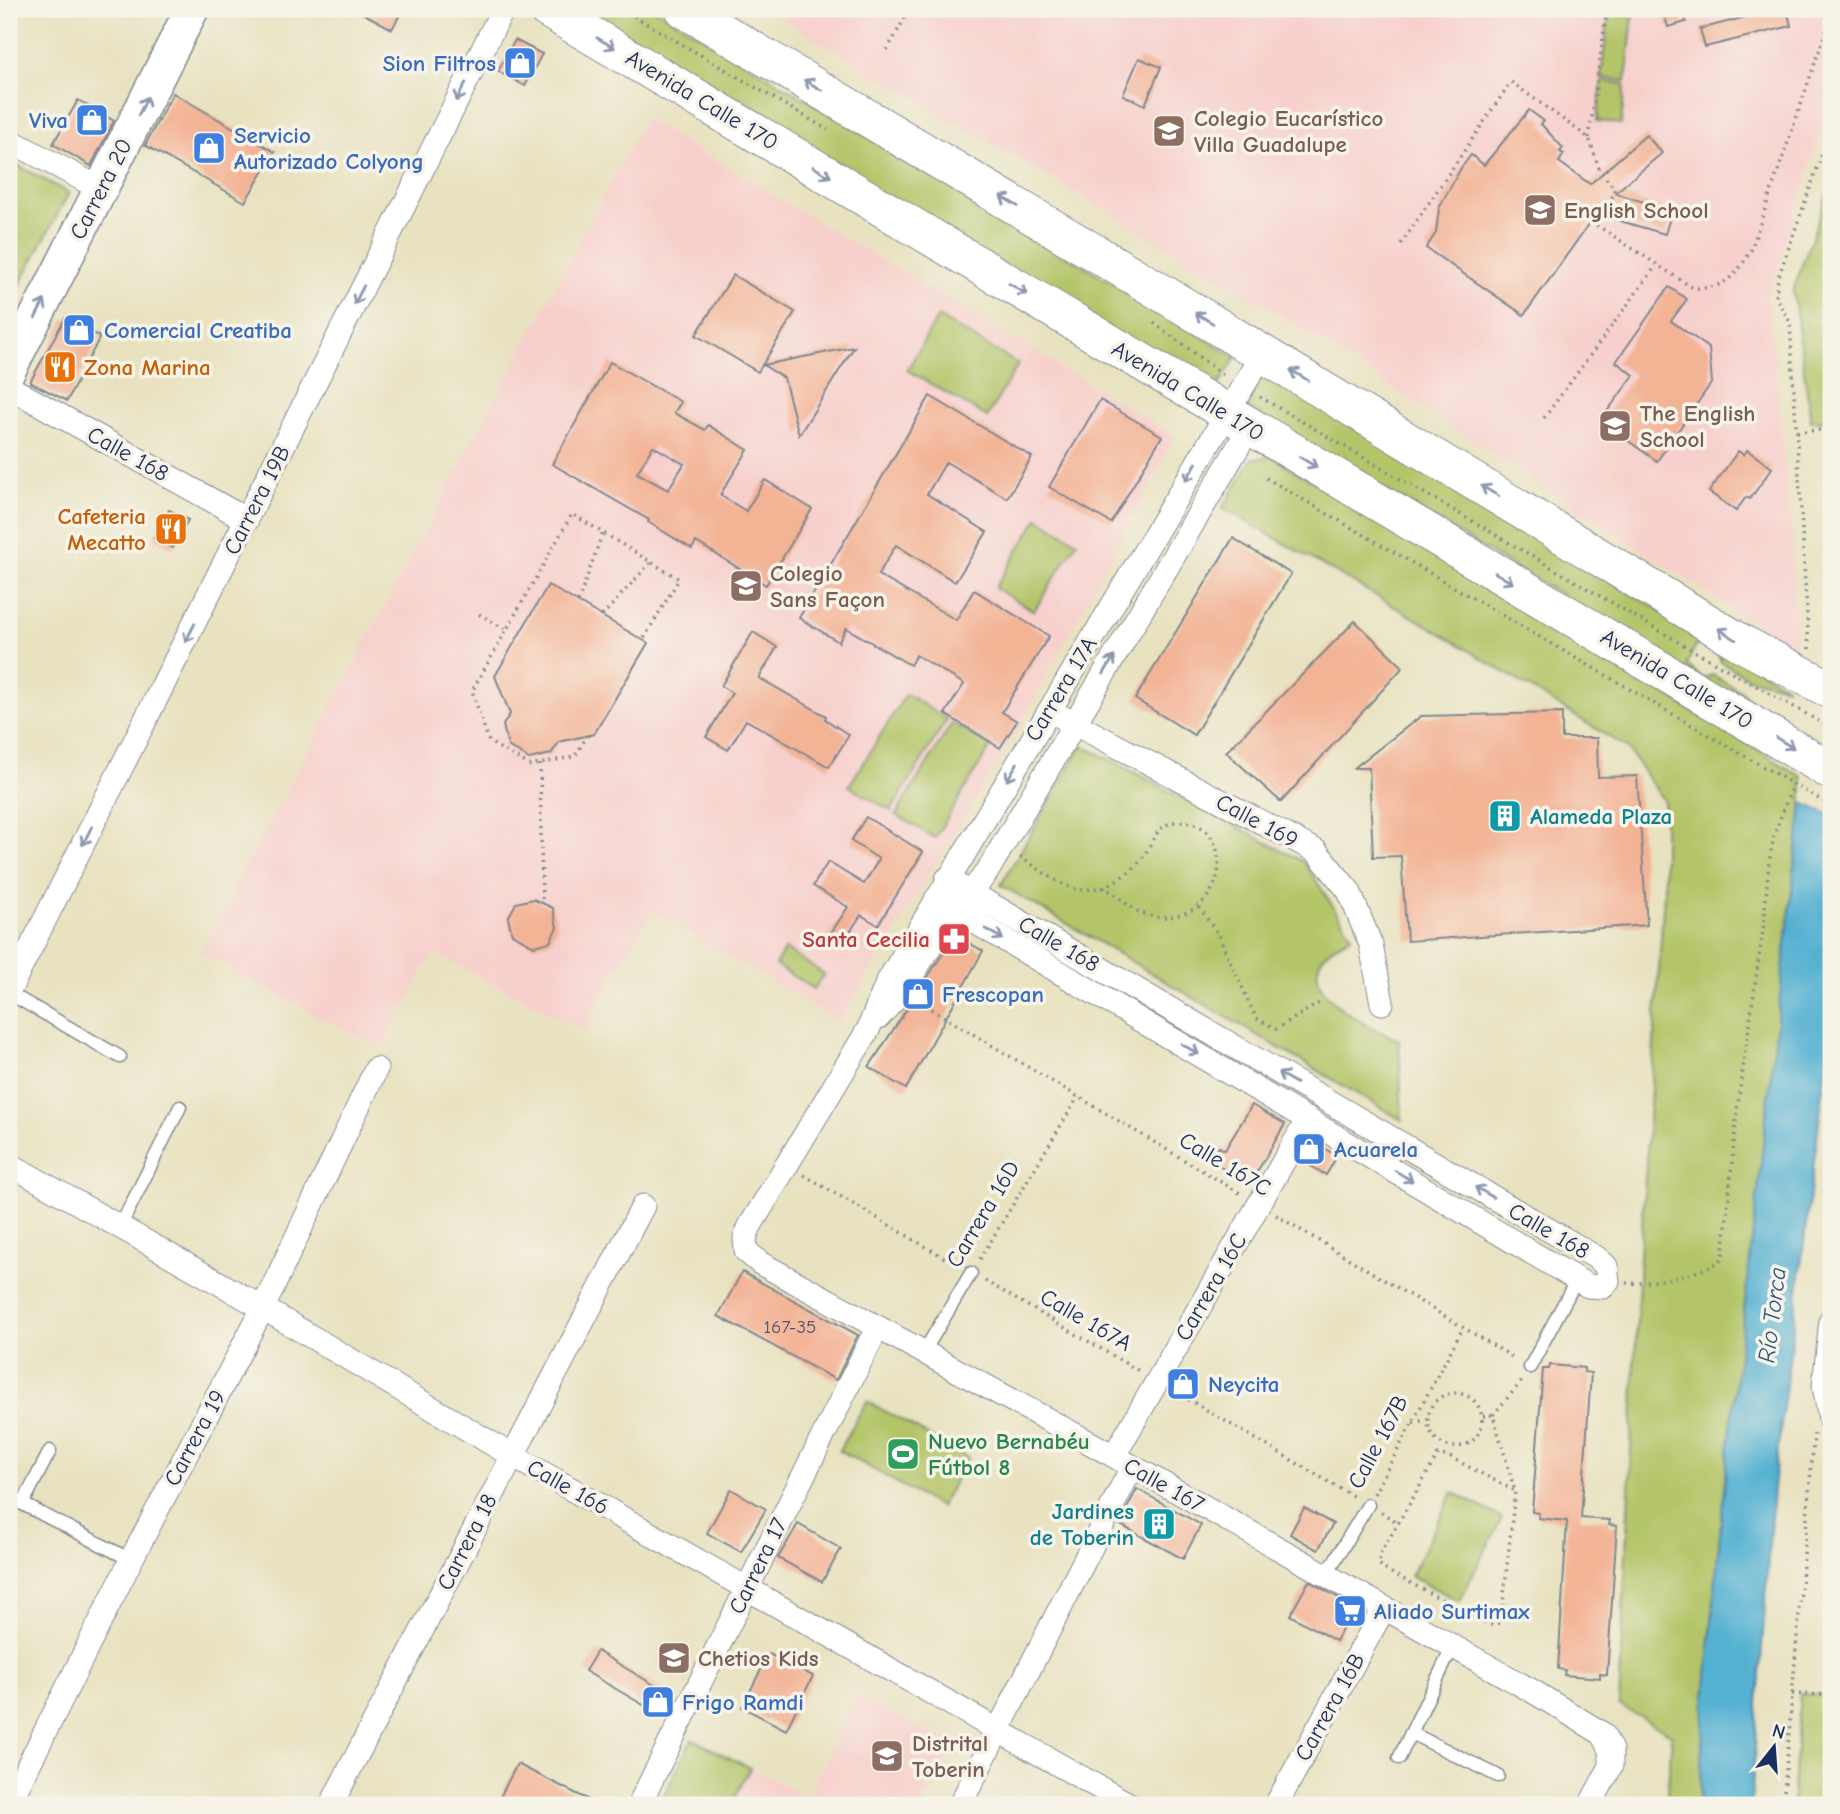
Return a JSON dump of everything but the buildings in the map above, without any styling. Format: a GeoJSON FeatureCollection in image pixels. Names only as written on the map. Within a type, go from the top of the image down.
{"type":"FeatureCollection","features":[{"type":"Feature","properties":{"kind":"main road","name":"Carrera 20"},"geometry":{"type":"LineString","coordinates":[[9,370],[192,9]]}},
{"type":"Feature","properties":{"kind":"main road","name":"Avenida Calle 170"},"geometry":{"type":"LineString","coordinates":[[547,9],[1239,409],[1831,771]]}},
{"type":"Feature","properties":{"kind":"main road"},"geometry":{"type":"LineString","coordinates":[[684,9],[1263,353],[1743,644],[1831,690]]}},
{"type":"Feature","properties":{"kind":"street","name":"Carrera 19B"},"geometry":{"type":"LineString","coordinates":[[9,992],[503,9]]}},
{"type":"Feature","properties":{"kind":"street"},"geometry":{"type":"LineString","coordinates":[[9,140],[101,189]]}},
{"type":"Feature","properties":{"kind":"street","name":"Carrera 17A"},"geometry":{"type":"LineString","coordinates":[[868,1030],[902,992],[956,911],[987,872],[1074,724],[1239,409],[1263,353]]}},
{"type":"Feature","properties":{"kind":"street","name":"Calle 168"},"geometry":{"type":"LineString","coordinates":[[9,387],[247,520]]}},
{"type":"Feature","properties":{"kind":"street","name":"Carrera 17A"},"geometry":{"type":"LineString","coordinates":[[750,1226],[868,1030],[887,983],[1049,710],[1239,409]]}},
{"type":"Feature","properties":{"kind":"street","name":"Calle 169"},"geometry":{"type":"LineString","coordinates":[[1049,710],[1316,852],[1349,891],[1371,945],[1382,1003]]}},
{"type":"Feature","properties":{"kind":"street","name":"Calle 168"},"geometry":{"type":"LineString","coordinates":[[942,889],[970,892],[1597,1258],[1606,1266],[1608,1281],[1596,1288],[1577,1279],[956,911],[942,889]]}},
{"type":"Feature","properties":{"kind":"street","name":"Carrera 19"},"geometry":{"type":"LineString","coordinates":[[9,1804],[131,1560],[263,1308],[376,1069]]}},
{"type":"Feature","properties":{"kind":"street","name":"Carrera 16C"},"geometry":{"type":"LineString","coordinates":[[960,1805],[998,1730],[1123,1462],[1157,1381],[1308,1119]]}},
{"type":"Feature","properties":{"kind":"street","name":"Calle 166"},"geometry":{"type":"LineString","coordinates":[[9,1164],[263,1308],[511,1455],[1130,1805]]}},
{"type":"Feature","properties":{"kind":"street","name":"Carrera 18"},"geometry":{"type":"LineString","coordinates":[[331,1805],[643,1206]]}},
{"type":"Feature","properties":{"kind":"street","name":"Calle 167"},"geometry":{"type":"LineString","coordinates":[[750,1226],[745,1238],[746,1251],[760,1263],[1326,1575],[1603,1734],[1611,1750],[1611,1766],[1590,1805]]}},
{"type":"Feature","properties":{"kind":"street"},"geometry":{"type":"LineString","coordinates":[[1827,1425],[1824,1386],[1829,1316]]}},
{"type":"Feature","properties":{"kind":"street","name":"Carrera 17"},"geometry":{"type":"LineString","coordinates":[[639,1805],[877,1328]]}},
{"type":"Feature","properties":{"kind":"street","name":"Carrera 16B"},"geometry":{"type":"LineString","coordinates":[[1276,1805],[1384,1608]]}},
{"type":"Feature","properties":{"kind":"lane"},"geometry":{"type":"LineString","coordinates":[[9,992],[120,1057]]}},
{"type":"Feature","properties":{"kind":"lane"},"geometry":{"type":"LineString","coordinates":[[120,1227],[180,1107]]}},
{"type":"Feature","properties":{"kind":"lane","name":"Carrera 16D"},"geometry":{"type":"LineString","coordinates":[[923,1353],[971,1273]]}},
{"type":"Feature","properties":{"kind":"lane"},"geometry":{"type":"LineString","coordinates":[[1530,1367],[1577,1279]]}},
{"type":"Feature","properties":{"kind":"lane"},"geometry":{"type":"LineString","coordinates":[[23,1503],[50,1451]]}},
{"type":"Feature","properties":{"kind":"lane"},"geometry":{"type":"LineString","coordinates":[[9,1497],[131,1560]]}},
{"type":"Feature","properties":{"kind":"lane","name":"Calle 167B"},"geometry":{"type":"LineString","coordinates":[[1326,1575],[1368,1505]]}},
{"type":"Feature","properties":{"kind":"lane"},"geometry":{"type":"LineString","coordinates":[[1399,1758],[1452,1646]]}},
{"type":"Feature","properties":{"kind":"lane"},"geometry":{"type":"LineString","coordinates":[[1411,1732],[1498,1776]]}},
{"type":"Feature","properties":{"kind":"path"},"geometry":{"type":"LineString","coordinates":[[622,9],[835,134]]}},
{"type":"Feature","properties":{"kind":"path"},"geometry":{"type":"LineString","coordinates":[[887,50],[910,9]]}},
{"type":"Feature","properties":{"kind":"path"},"geometry":{"type":"LineString","coordinates":[[1607,9],[1589,138],[1600,171],[1614,188],[1614,194],[1595,224],[1693,288],[1707,289],[1726,284],[1740,270],[1751,250],[1831,16]]}},
{"type":"Feature","properties":{"kind":"path"},"geometry":{"type":"LineString","coordinates":[[1401,244],[1508,83],[1514,82],[1589,138]]}},
{"type":"Feature","properties":{"kind":"path"},"geometry":{"type":"LineString","coordinates":[[1810,657],[1790,322],[1776,297],[1778,278],[1831,129]]}},
{"type":"Feature","properties":{"kind":"path"},"geometry":{"type":"LineString","coordinates":[[1544,418],[1656,266]]}},
{"type":"Feature","properties":{"kind":"path"},"geometry":{"type":"LineString","coordinates":[[1154,323],[1208,365],[1239,409],[1689,649],[1831,728]]}},
{"type":"Feature","properties":{"kind":"path"},"geometry":{"type":"LineString","coordinates":[[1797,432],[1831,429]]}},
{"type":"Feature","properties":{"kind":"path"},"geometry":{"type":"LineString","coordinates":[[1266,478],[1831,806]]}},
{"type":"Feature","properties":{"kind":"path"},"geometry":{"type":"LineString","coordinates":[[588,735],[575,756],[531,766],[489,742],[472,691],[572,514],[679,579],[643,640]]}},
{"type":"Feature","properties":{"kind":"path"},"geometry":{"type":"LineString","coordinates":[[578,602],[603,532]]}},
{"type":"Feature","properties":{"kind":"path"},"geometry":{"type":"LineString","coordinates":[[602,616],[651,562]]}},
{"type":"Feature","properties":{"kind":"path"},"geometry":{"type":"LineString","coordinates":[[478,614],[507,630]]}},
{"type":"Feature","properties":{"kind":"path"},"geometry":{"type":"LineString","coordinates":[[540,764],[542,902]]}},
{"type":"Feature","properties":{"kind":"path"},"geometry":{"type":"LineString","coordinates":[[1608,1281],[1641,1285],[1711,1267],[1723,1256],[1737,1110],[1764,923],[1769,862],[1774,835],[1793,784]]}},
{"type":"Feature","properties":{"kind":"path"},"geometry":{"type":"LineString","coordinates":[[1009,850],[1076,889],[1103,888],[1124,876],[1142,859],[1154,836],[1163,827],[1174,822],[1187,823],[1203,831],[1216,843],[1221,864],[1213,886],[1199,907],[1181,916],[1145,915],[1129,908],[1103,888]]}},
{"type":"Feature","properties":{"kind":"path"},"geometry":{"type":"LineString","coordinates":[[1199,907],[1218,934],[1256,1018],[1276,1029],[1321,1002]]}},
{"type":"Feature","properties":{"kind":"path","name":"Calle 167C"},"geometry":{"type":"LineString","coordinates":[[902,992],[1530,1367]]}},
{"type":"Feature","properties":{"kind":"path","name":"Carrera 16D"},"geometry":{"type":"LineString","coordinates":[[971,1273],[1078,1097]]}},
{"type":"Feature","properties":{"kind":"path","name":"Calle 167A"},"geometry":{"type":"LineString","coordinates":[[787,1165],[1368,1505]]}},
{"type":"Feature","properties":{"kind":"path"},"geometry":{"type":"LineString","coordinates":[[1829,1316],[1831,1274]]}},
{"type":"Feature","properties":{"kind":"path","name":"Calle 167B"},"geometry":{"type":"LineString","coordinates":[[1368,1505],[1464,1328]]}},
{"type":"Feature","properties":{"kind":"path"},"geometry":{"type":"LineString","coordinates":[[1483,1416],[1493,1415],[1518,1389],[1530,1367]]}},
{"type":"Feature","properties":{"kind":"path"},"geometry":{"type":"LineString","coordinates":[[1413,1424],[1428,1419],[1438,1398],[1454,1393],[1470,1396],[1483,1416]]}},
{"type":"Feature","properties":{"kind":"path"},"geometry":{"type":"LineString","coordinates":[[1493,1415],[1515,1491],[1503,1619],[1499,1625],[1490,1625],[1379,1564],[1380,1554],[1438,1455],[1445,1454],[1515,1491]]}},
{"type":"Feature","properties":{"kind":"path"},"geometry":{"type":"LineString","coordinates":[[1428,1419],[1438,1441],[1453,1447],[1475,1439],[1483,1416]]}},
{"type":"Feature","properties":{"kind":"path"},"geometry":{"type":"LineString","coordinates":[[1783,1805],[1792,1694],[1827,1425]]}},
{"type":"Feature","properties":{"kind":"path"},"geometry":{"type":"LineString","coordinates":[[1792,1694],[1831,1695]]}},
{"type":"Feature","properties":{"kind":"shaded area","name":"The English School"},"geometry":{"type":"Polygon","coordinates":[[[765,9],[1831,9],[1831,103],[1768,298],[1792,533],[1795,650],[1267,307],[765,9]]]}},
{"type":"Feature","properties":{"kind":"shaded area","name":"Colegio Sans Façon"},"geometry":{"type":"Polygon","coordinates":[[[645,118],[1176,436],[1021,724],[840,1022],[652,911],[582,1030],[434,953],[380,1049],[200,953],[645,118]]]}},
{"type":"Feature","properties":{"kind":"shaded area","name":"Chetios Kids"},"geometry":{"type":"Polygon","coordinates":[[[665,1643],[691,1655],[683,1674],[657,1662],[665,1643]]]}},
{"type":"Feature","properties":{"kind":"shaded area","name":"Distrital Toberin"},"geometry":{"type":"Polygon","coordinates":[[[857,1696],[953,1745],[922,1805],[731,1805],[750,1768],[807,1796],[857,1696]]]}},
{"type":"Feature","properties":{"kind":"green space"},"geometry":{"type":"Polygon","coordinates":[[[565,9],[655,9],[1236,357],[1215,391],[565,9]]]}},
{"type":"Feature","properties":{"kind":"green space"},"geometry":{"type":"Polygon","coordinates":[[[1609,13],[1633,16],[1626,81],[1601,78],[1609,13]]]}},
{"type":"Feature","properties":{"kind":"green space"},"geometry":{"type":"Polygon","coordinates":[[[1602,81],[1625,84],[1621,124],[1597,121],[1602,81]]]}},
{"type":"Feature","properties":{"kind":"green space"},"geometry":{"type":"Polygon","coordinates":[[[9,161],[69,193],[9,304],[9,161]]]}},
{"type":"Feature","properties":{"kind":"green space"},"geometry":{"type":"Polygon","coordinates":[[[1831,184],[1831,420],[1811,421],[1793,291],[1831,184]]]}},
{"type":"Feature","properties":{"kind":"green space"},"geometry":{"type":"Polygon","coordinates":[[[938,317],[1018,364],[987,417],[907,370],[938,317]]]}},
{"type":"Feature","properties":{"kind":"green space"},"geometry":{"type":"Polygon","coordinates":[[[1264,373],[1787,687],[1749,678],[1721,662],[1717,649],[1708,643],[1695,646],[1687,665],[1702,678],[1713,675],[1743,693],[1771,720],[1244,406],[1264,373]]]}},
{"type":"Feature","properties":{"kind":"green space"},"geometry":{"type":"Polygon","coordinates":[[[1272,457],[1802,777],[1802,803],[1725,1478],[1704,1710],[1699,1805],[1667,1805],[1672,1735],[1619,1705],[1640,1256],[1664,893],[1664,801],[1627,748],[1444,635],[1223,508],[1252,459],[1272,457]]]}},
{"type":"Feature","properties":{"kind":"green space"},"geometry":{"type":"Polygon","coordinates":[[[1038,518],[1077,542],[1034,611],[995,588],[1038,518]]]}},
{"type":"Feature","properties":{"kind":"green space"},"geometry":{"type":"Polygon","coordinates":[[[906,694],[947,719],[891,811],[849,786],[906,694]]]}},
{"type":"Feature","properties":{"kind":"green space"},"geometry":{"type":"Polygon","coordinates":[[[952,723],[991,746],[935,838],[896,815],[952,723]]]}},
{"type":"Feature","properties":{"kind":"green space"},"geometry":{"type":"Polygon","coordinates":[[[1082,745],[1304,862],[1352,936],[1328,951],[1318,966],[1319,982],[1328,996],[1343,1010],[1399,1040],[1402,1120],[1001,885],[1082,745]]]}},
{"type":"Feature","properties":{"kind":"green space"},"geometry":{"type":"Polygon","coordinates":[[[785,949],[824,974],[814,989],[775,965],[785,949]]]}},
{"type":"Feature","properties":{"kind":"green space","name":"Nuevo Bernabéu Fútbol 8"},"geometry":{"type":"Polygon","coordinates":[[[867,1401],[968,1458],[940,1507],[839,1450],[867,1401]]]}},
{"type":"Feature","properties":{"kind":"green space"},"geometry":{"type":"Polygon","coordinates":[[[1453,1492],[1502,1518],[1459,1601],[1410,1576],[1453,1492]]]}},
{"type":"Feature","properties":{"kind":"green space"},"geometry":{"type":"Polygon","coordinates":[[[1800,1694],[1831,1695],[1831,1805],[1792,1805],[1800,1694]]]}},
{"type":"Feature","properties":{"kind":"green space"},"geometry":{"type":"Polygon","coordinates":[[[692,1739],[750,1768],[731,1805],[659,1805],[692,1739]]]}},
{"type":"Feature","properties":{"kind":"water","name":"Río Torca"},"geometry":{"type":"Polygon","coordinates":[[[1802,803],[1831,815],[1831,1027],[1773,1488],[1751,1805],[1699,1805],[1704,1710],[1725,1478],[1802,803]]]}},
{"type":"Feature","properties":{"kind":"place","name":"Sion Filtros"},"geometry":{"type":"Point","coordinates":[520,63]}},
{"type":"Feature","properties":{"kind":"place","name":"Viva"},"geometry":{"type":"Point","coordinates":[92,120]}},
{"type":"Feature","properties":{"kind":"place","name":"Colegio Eucarístico Villa Guadalupe"},"geometry":{"type":"Point","coordinates":[1169,131]}},
{"type":"Feature","properties":{"kind":"place","name":"Servicio Autorizado Colyong"},"geometry":{"type":"Point","coordinates":[209,148]}},
{"type":"Feature","properties":{"kind":"place","name":"English School"},"geometry":{"type":"Point","coordinates":[1540,210]}},
{"type":"Feature","properties":{"kind":"place","name":"Comercial Creatiba"},"geometry":{"type":"Point","coordinates":[79,330]}},
{"type":"Feature","properties":{"kind":"place","name":"Zona Marina"},"geometry":{"type":"Point","coordinates":[60,367]}},
{"type":"Feature","properties":{"kind":"place","name":"The English School"},"geometry":{"type":"Point","coordinates":[1615,426]}},
{"type":"Feature","properties":{"kind":"place","name":"Cafeteria Mecatto"},"geometry":{"type":"Point","coordinates":[171,529]}},
{"type":"Feature","properties":{"kind":"place","name":"Colegio Sans Façon"},"geometry":{"type":"Point","coordinates":[746,586]}},
{"type":"Feature","properties":{"kind":"place","name":"Alameda Plaza"},"geometry":{"type":"Point","coordinates":[1505,816]}},
{"type":"Feature","properties":{"kind":"place","name":"Santa Cecilia"},"geometry":{"type":"Point","coordinates":[954,939]}},
{"type":"Feature","properties":{"kind":"place","name":"Frescopan"},"geometry":{"type":"Point","coordinates":[918,994]}},
{"type":"Feature","properties":{"kind":"place","name":"Acuarela"},"geometry":{"type":"Point","coordinates":[1309,1149]}},
{"type":"Feature","properties":{"kind":"place","name":"Neycita"},"geometry":{"type":"Point","coordinates":[1183,1384]}},
{"type":"Feature","properties":{"kind":"place","name":"Nuevo Bernabéu Fútbol 8"},"geometry":{"type":"Point","coordinates":[903,1454]}},
{"type":"Feature","properties":{"kind":"place","name":"Jardines de Toberin"},"geometry":{"type":"Point","coordinates":[1159,1524]}},
{"type":"Feature","properties":{"kind":"place","name":"Aliado Surtimax"},"geometry":{"type":"Point","coordinates":[1350,1611]}},
{"type":"Feature","properties":{"kind":"place","name":"Chetios Kids"},"geometry":{"type":"Point","coordinates":[674,1658]}},
{"type":"Feature","properties":{"kind":"place","name":"Frigo Ramdi"},"geometry":{"type":"Point","coordinates":[658,1702]}},
{"type":"Feature","properties":{"kind":"place","name":"Distrital Toberin"},"geometry":{"type":"Point","coordinates":[887,1756]}}]}
